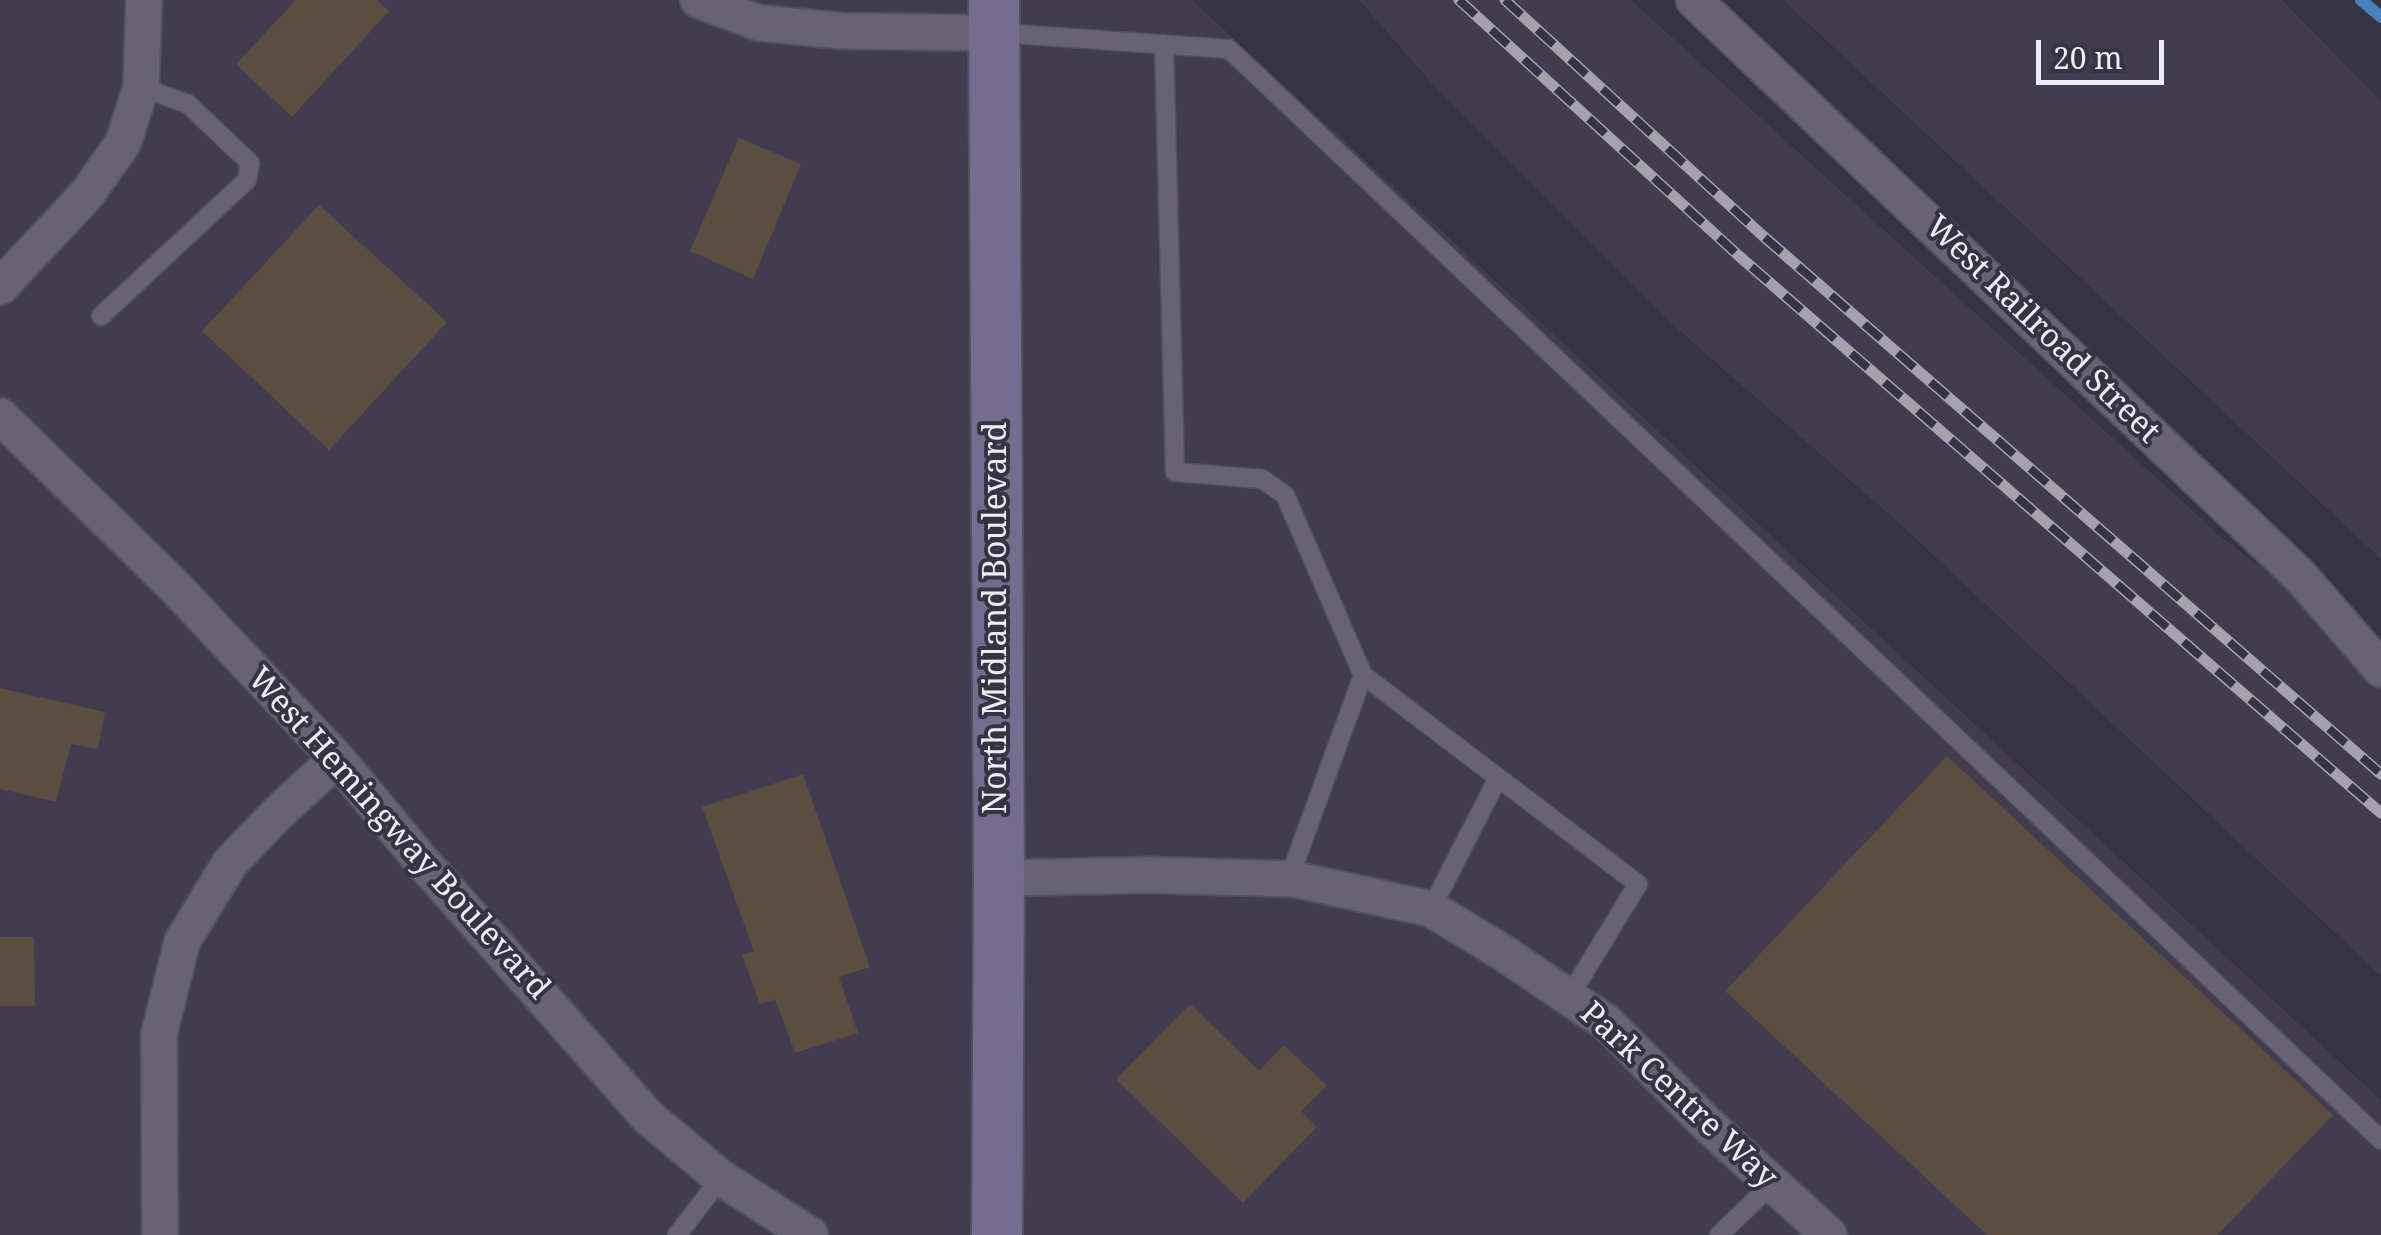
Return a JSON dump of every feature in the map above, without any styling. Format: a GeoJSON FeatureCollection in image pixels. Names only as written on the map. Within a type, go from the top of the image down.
{"type":"FeatureCollection","features":[{"type":"Feature","properties":{"kind":"street"},"geometry":{"type":"LineString","coordinates":[[0,286],[87,194],[123,143],[141,87],[144,0]]}},
{"type":"Feature","properties":{"kind":"street"},"geometry":{"type":"LineString","coordinates":[[698,0],[760,24],[843,30],[994,16]]}},
{"type":"Feature","properties":{"kind":"street","name":"West Railroad Street"},"geometry":{"type":"LineString","coordinates":[[1694,0],[2300,576],[2381,668]]}},
{"type":"Feature","properties":{"kind":"street","name":"North Midland Boulevard"},"geometry":{"type":"LineString","coordinates":[[994,16],[997,1235]]}},
{"type":"Feature","properties":{"kind":"street","name":"West Hemingway Boulevard"},"geometry":{"type":"LineString","coordinates":[[0,416],[174,586],[338,759],[420,859],[648,1117],[721,1178],[810,1235]]}},
{"type":"Feature","properties":{"kind":"street"},"geometry":{"type":"LineString","coordinates":[[160,1235],[160,1034],[182,942],[230,863],[338,759]]}},
{"type":"Feature","properties":{"kind":"street","name":"Park Centre Way"},"geometry":{"type":"LineString","coordinates":[[999,878],[1150,875],[1289,879],[1431,909],[1607,1023],[1707,1124],[1829,1235]]}},
{"type":"Feature","properties":{"kind":"lane"},"geometry":{"type":"LineString","coordinates":[[994,16],[1164,44],[1229,49],[2381,1140]]}},
{"type":"Feature","properties":{"kind":"lane"},"geometry":{"type":"LineString","coordinates":[[1164,44],[1175,472],[1262,479],[1285,495],[1363,675],[1638,884],[1569,997]]}},
{"type":"Feature","properties":{"kind":"lane"},"geometry":{"type":"LineString","coordinates":[[101,316],[247,180],[250,163],[188,104],[141,87]]}},
{"type":"Feature","properties":{"kind":"lane"},"geometry":{"type":"LineString","coordinates":[[1289,879],[1363,675]]}},
{"type":"Feature","properties":{"kind":"lane"},"geometry":{"type":"LineString","coordinates":[[1431,909],[1498,778]]}},
{"type":"Feature","properties":{"kind":"lane"},"geometry":{"type":"LineString","coordinates":[[676,1235],[721,1178]]}},
{"type":"Feature","properties":{"kind":"lane"},"geometry":{"type":"LineString","coordinates":[[1719,1235],[1773,1184]]}},
{"type":"Feature","properties":{"kind":"shaded area"},"geometry":{"type":"Polygon","coordinates":[[[0,0],[1192,0],[2381,1100],[2381,1235],[0,1235],[0,0]]]}},
{"type":"Feature","properties":{"kind":"shaded area"},"geometry":{"type":"Polygon","coordinates":[[[1359,0],[1631,0],[2225,540],[2381,655],[2381,976],[1898,522],[1681,332],[1428,79],[1359,0]]]}},
{"type":"Feature","properties":{"kind":"shaded area"},"geometry":{"type":"Polygon","coordinates":[[[1783,0],[2282,0],[2381,101],[2381,559],[1783,0]]]}},
{"type":"Feature","properties":{"kind":"building"},"geometry":{"type":"Polygon","coordinates":[[[296,0],[377,0],[389,11],[292,117],[236,64],[296,0]]]}},
{"type":"Feature","properties":{"kind":"building"},"geometry":{"type":"Polygon","coordinates":[[[739,138],[801,164],[753,279],[690,251],[739,138]]]}},
{"type":"Feature","properties":{"kind":"building"},"geometry":{"type":"Polygon","coordinates":[[[319,205],[447,322],[329,450],[202,331],[319,205]]]}},
{"type":"Feature","properties":{"kind":"building"},"geometry":{"type":"Polygon","coordinates":[[[0,688],[105,712],[98,749],[71,744],[56,802],[0,789],[0,688]]]}},
{"type":"Feature","properties":{"kind":"building"},"geometry":{"type":"Polygon","coordinates":[[[1947,756],[2333,1115],[2217,1235],[1987,1235],[1725,991],[1947,756]]]}},
{"type":"Feature","properties":{"kind":"building"},"geometry":{"type":"Polygon","coordinates":[[[803,774],[870,967],[839,977],[858,1033],[795,1053],[775,999],[760,1004],[742,954],[754,951],[702,807],[803,774]]]}},
{"type":"Feature","properties":{"kind":"building"},"geometry":{"type":"Polygon","coordinates":[[[0,937],[34,937],[35,1006],[0,1006],[0,937]]]}},
{"type":"Feature","properties":{"kind":"building"},"geometry":{"type":"Polygon","coordinates":[[[1190,1004],[1259,1071],[1284,1045],[1327,1086],[1301,1111],[1317,1127],[1243,1203],[1116,1079],[1190,1004]]]}},
{"type":"Feature","properties":{"kind":"waterway"},"geometry":{"type":"LineString","coordinates":[[2361,0],[2381,17]]}},
{"type":"Feature","properties":{"kind":"railway"},"geometry":{"type":"LineString","coordinates":[[1459,0],[1739,256],[2381,813]]}},
{"type":"Feature","properties":{"kind":"railway"},"geometry":{"type":"LineString","coordinates":[[1505,0],[1762,235],[2381,774]]}}]}
